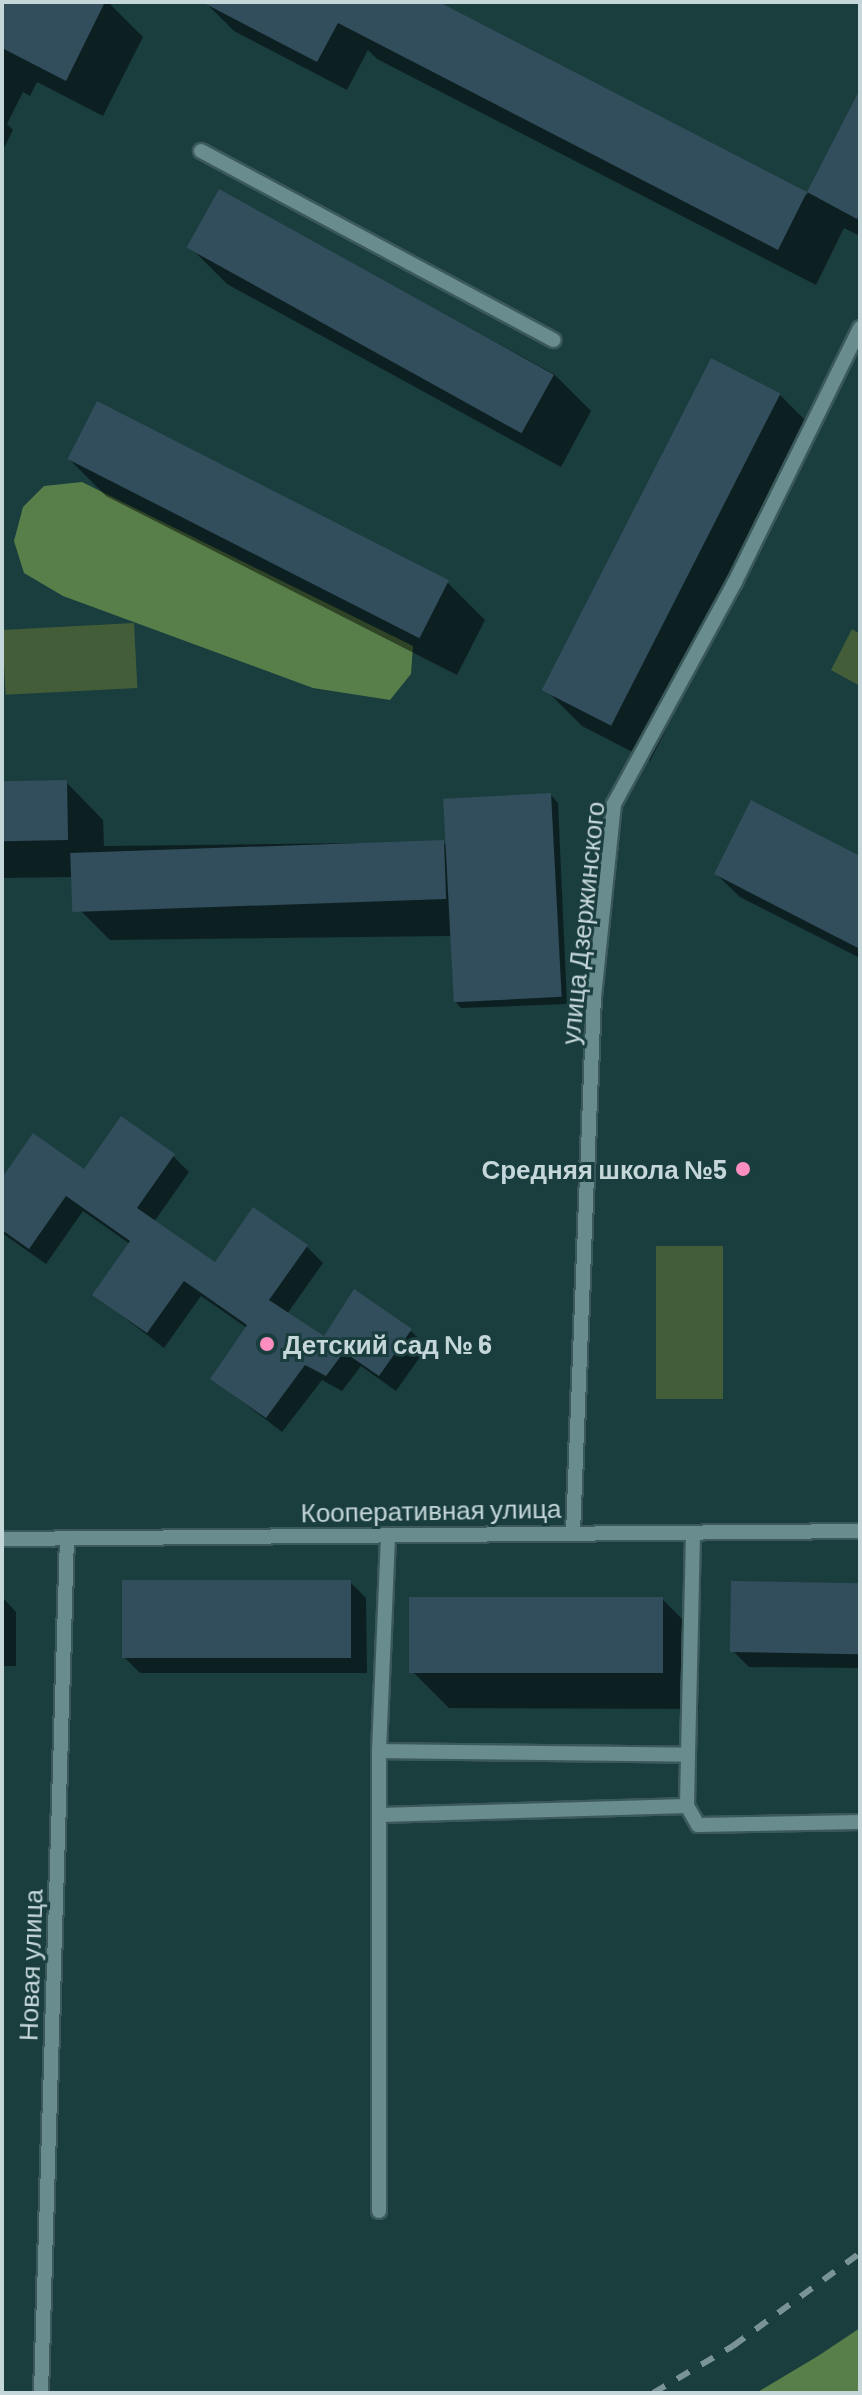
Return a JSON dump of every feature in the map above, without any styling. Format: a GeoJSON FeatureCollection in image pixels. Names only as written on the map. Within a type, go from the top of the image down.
{"type":"FeatureCollection","features":[{"type":"Feature","properties":{"kind":"street"},"geometry":{"type":"LineString","coordinates":[[201,151],[554,340]]}},
{"type":"Feature","properties":{"kind":"street","name":"улица Дзержинского"},"geometry":{"type":"LineString","coordinates":[[573,1533],[594,997],[614,804],[735,582],[860,328]]}},
{"type":"Feature","properties":{"kind":"street","name":"Кооперативная улица"},"geometry":{"type":"LineString","coordinates":[[2,1539],[860,1531]]}},
{"type":"Feature","properties":{"kind":"street"},"geometry":{"type":"LineString","coordinates":[[693,1534],[687,1806],[698,1825],[860,1822]]}},
{"type":"Feature","properties":{"kind":"street"},"geometry":{"type":"LineString","coordinates":[[379,2211],[379,1751],[388,1535]]}},
{"type":"Feature","properties":{"kind":"street","name":"Новая улица"},"geometry":{"type":"LineString","coordinates":[[41,2393],[67,1538]]}},
{"type":"Feature","properties":{"kind":"street"},"geometry":{"type":"LineString","coordinates":[[379,1751],[688,1755]]}},
{"type":"Feature","properties":{"kind":"street"},"geometry":{"type":"LineString","coordinates":[[380,1815],[687,1806]]}},
{"type":"Feature","properties":{"kind":"green space"},"geometry":{"type":"Polygon","coordinates":[[[82,482],[413,646],[411,674],[390,700],[313,688],[63,596],[24,573],[14,541],[23,507],[44,486],[82,482]]]}},
{"type":"Feature","properties":{"kind":"green space"},"geometry":{"type":"Polygon","coordinates":[[[134,623],[137,688],[6,695],[2,630],[134,623]]]}},
{"type":"Feature","properties":{"kind":"green space"},"geometry":{"type":"Polygon","coordinates":[[[852,629],[860,634],[860,686],[831,670],[852,629]]]}},
{"type":"Feature","properties":{"kind":"green space"},"geometry":{"type":"Polygon","coordinates":[[[656,1246],[723,1246],[723,1399],[656,1399],[656,1246]]]}},
{"type":"Feature","properties":{"kind":"green space"},"geometry":{"type":"Polygon","coordinates":[[[860,2328],[860,2393],[756,2393],[818,2356],[860,2328]]]}},
{"type":"Feature","properties":{"kind":"building"},"geometry":{"type":"Polygon","coordinates":[[[2,2],[105,2],[66,81],[2,48],[2,2]]]}},
{"type":"Feature","properties":{"kind":"building"},"geometry":{"type":"Polygon","coordinates":[[[202,2],[439,2],[807,192],[778,250],[338,23],[317,62],[202,2]]]}},
{"type":"Feature","properties":{"kind":"building"},"geometry":{"type":"Polygon","coordinates":[[[860,89],[860,213],[857,219],[807,192],[860,89]]]}},
{"type":"Feature","properties":{"kind":"building"},"geometry":{"type":"Polygon","coordinates":[[[219,189],[554,375],[521,433],[187,248],[219,189]]]}},
{"type":"Feature","properties":{"kind":"building"},"geometry":{"type":"Polygon","coordinates":[[[711,358],[780,393],[611,726],[542,690],[711,358]]]}},
{"type":"Feature","properties":{"kind":"building"},"geometry":{"type":"Polygon","coordinates":[[[97,401],[449,580],[419,638],[67,459],[97,401]]]}},
{"type":"Feature","properties":{"kind":"building"},"geometry":{"type":"Polygon","coordinates":[[[67,780],[68,840],[3,841],[2,781],[67,780]]]}},
{"type":"Feature","properties":{"kind":"building"},"geometry":{"type":"Polygon","coordinates":[[[551,793],[562,997],[454,1002],[443,799],[551,793]]]}},
{"type":"Feature","properties":{"kind":"building"},"geometry":{"type":"Polygon","coordinates":[[[751,800],[860,856],[860,949],[714,874],[751,800]]]}},
{"type":"Feature","properties":{"kind":"building"},"geometry":{"type":"Polygon","coordinates":[[[444,840],[446,899],[72,912],[70,853],[444,840]]]}},
{"type":"Feature","properties":{"kind":"building","name":"Детский сад № 6"},"geometry":{"type":"Polygon","coordinates":[[[121,1116],[175,1154],[137,1208],[215,1262],[253,1207],[308,1245],[269,1300],[324,1336],[354,1289],[412,1329],[379,1376],[344,1352],[326,1376],[305,1365],[266,1418],[210,1379],[247,1325],[184,1281],[147,1333],[92,1295],[130,1241],[66,1196],[29,1249],[2,1230],[2,1178],[33,1133],[84,1169],[121,1116]]]}},
{"type":"Feature","properties":{"kind":"building"},"geometry":{"type":"Polygon","coordinates":[[[122,1580],[351,1580],[351,1658],[122,1658],[122,1580]]]}},
{"type":"Feature","properties":{"kind":"building"},"geometry":{"type":"Polygon","coordinates":[[[731,1581],[860,1583],[859,1654],[730,1652],[731,1581]]]}},
{"type":"Feature","properties":{"kind":"building"},"geometry":{"type":"Polygon","coordinates":[[[409,1597],[663,1597],[663,1673],[409,1673],[409,1597]]]}},
{"type":"Feature","properties":{"kind":"railway"},"geometry":{"type":"LineString","coordinates":[[653,2393],[733,2346],[860,2253]]}},
{"type":"Feature","properties":{"kind":"place","name":"Средняя школа №5"},"geometry":{"type":"Point","coordinates":[743,1169]}},
{"type":"Feature","properties":{"kind":"place","name":"Детский сад № 6"},"geometry":{"type":"Point","coordinates":[267,1344]}}]}
